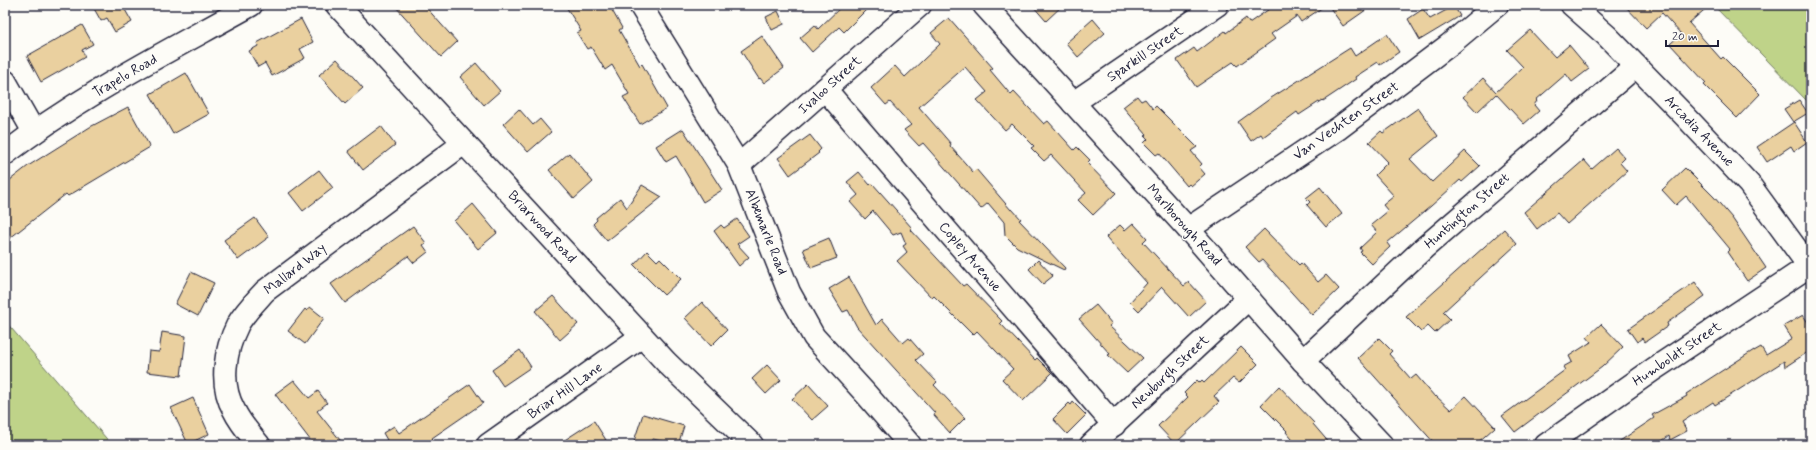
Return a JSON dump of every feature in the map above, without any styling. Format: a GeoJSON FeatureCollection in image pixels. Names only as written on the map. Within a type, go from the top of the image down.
{"type":"FeatureCollection","features":[{"type":"Feature","properties":{"kind":"street","name":"Trapelo Road"},"geometry":{"type":"LineString","coordinates":[[5,154],[34,132],[108,85],[251,5]]}},
{"type":"Feature","properties":{"kind":"street","name":"Briarwood Road"},"geometry":{"type":"LineString","coordinates":[[337,5],[666,362],[752,445]]}},
{"type":"Feature","properties":{"kind":"street","name":"Albemarle Road"},"geometry":{"type":"LineString","coordinates":[[640,5],[739,166],[789,292],[814,337],[910,445]]}},
{"type":"Feature","properties":{"kind":"street","name":"Ivaloo Street"},"geometry":{"type":"LineString","coordinates":[[739,166],[920,5]]}},
{"type":"Feature","properties":{"kind":"street","name":"Marlborough Road"},"geometry":{"type":"LineString","coordinates":[[984,5],[1188,229],[1303,361],[1382,445]]}},
{"type":"Feature","properties":{"kind":"street","name":"Sparkill Street"},"geometry":{"type":"LineString","coordinates":[[1072,103],[1217,5]]}},
{"type":"Feature","properties":{"kind":"street","name":"Van Vechten Street"},"geometry":{"type":"LineString","coordinates":[[1188,229],[1340,128],[1449,45],[1497,5]]}},
{"type":"Feature","properties":{"kind":"street","name":"Arcadia Avenue"},"geometry":{"type":"LineString","coordinates":[[1572,5],[1607,36],[1749,184],[1810,268]]}},
{"type":"Feature","properties":{"kind":"street","name":"Huntington Street"},"geometry":{"type":"LineString","coordinates":[[1303,361],[1424,248],[1636,66]]}},
{"type":"Feature","properties":{"kind":"street"},"geometry":{"type":"LineString","coordinates":[[5,81],[34,132]]}},
{"type":"Feature","properties":{"kind":"street","name":"Copley Avenue"},"geometry":{"type":"LineString","coordinates":[[825,89],[1114,425]]}},
{"type":"Feature","properties":{"kind":"street","name":"Mallard Way"},"geometry":{"type":"LineString","coordinates":[[259,445],[233,409],[226,385],[225,365],[230,343],[238,324],[250,307],[265,291],[464,143]]}},
{"type":"Feature","properties":{"kind":"street","name":"Humboldt Street"},"geometry":{"type":"LineString","coordinates":[[1546,445],[1654,369],[1810,268]]}},
{"type":"Feature","properties":{"kind":"street","name":"Newburgh Street"},"geometry":{"type":"LineString","coordinates":[[1091,445],[1249,298]]}},
{"type":"Feature","properties":{"kind":"street","name":"Briar Hill Lane"},"geometry":{"type":"LineString","coordinates":[[488,445],[642,336]]}},
{"type":"Feature","properties":{"kind":"green space"},"geometry":{"type":"Polygon","coordinates":[[[1713,5],[1811,5],[1811,105],[1713,5]]]}},
{"type":"Feature","properties":{"kind":"green space"},"geometry":{"type":"Polygon","coordinates":[[[5,321],[112,445],[5,445],[5,321]]]}},
{"type":"Feature","properties":{"kind":"building"},"geometry":{"type":"Polygon","coordinates":[[[92,5],[130,5],[124,8],[132,22],[115,32],[107,18],[101,21],[92,5]]]}},
{"type":"Feature","properties":{"kind":"building"},"geometry":{"type":"Polygon","coordinates":[[[394,5],[424,5],[457,42],[441,57],[394,5]]]}},
{"type":"Feature","properties":{"kind":"building"},"geometry":{"type":"Polygon","coordinates":[[[565,5],[609,5],[622,28],[619,30],[640,66],[642,64],[667,108],[640,124],[623,97],[629,94],[612,65],[605,70],[591,47],[587,49],[577,33],[581,31],[565,5]]]}},
{"type":"Feature","properties":{"kind":"building"},"geometry":{"type":"Polygon","coordinates":[[[843,5],[871,5],[844,32],[839,27],[812,52],[800,38],[815,25],[818,29],[843,5]]]}},
{"type":"Feature","properties":{"kind":"building"},"geometry":{"type":"Polygon","coordinates":[[[1032,5],[1063,5],[1046,21],[1032,5]]]}},
{"type":"Feature","properties":{"kind":"building"},"geometry":{"type":"Polygon","coordinates":[[[1275,5],[1326,5],[1301,22],[1297,16],[1271,34],[1275,39],[1237,66],[1233,62],[1196,87],[1177,60],[1194,48],[1197,52],[1225,31],[1226,33],[1246,18],[1249,23],[1275,5]]]}},
{"type":"Feature","properties":{"kind":"building"},"geometry":{"type":"Polygon","coordinates":[[[1328,5],[1373,5],[1343,26],[1328,5]]]}},
{"type":"Feature","properties":{"kind":"building"},"geometry":{"type":"Polygon","coordinates":[[[1624,5],[1710,5],[1689,23],[1721,59],[1723,57],[1760,94],[1737,118],[1704,85],[1706,83],[1670,44],[1681,34],[1662,13],[1646,28],[1624,5]]]}},
{"type":"Feature","properties":{"kind":"building"},"geometry":{"type":"Polygon","coordinates":[[[1454,6],[1460,16],[1420,40],[1408,19],[1423,9],[1430,19],[1454,6]]]}},
{"type":"Feature","properties":{"kind":"building"},"geometry":{"type":"Polygon","coordinates":[[[778,11],[784,24],[772,30],[766,17],[778,11]]]}},
{"type":"Feature","properties":{"kind":"building"},"geometry":{"type":"Polygon","coordinates":[[[949,18],[993,68],[990,70],[1011,95],[1014,92],[1044,124],[1048,121],[1074,150],[1077,147],[1090,160],[1087,163],[1116,193],[1093,215],[1078,200],[1086,193],[1051,155],[1044,161],[1031,148],[1034,146],[1012,124],[1005,130],[977,100],[987,92],[965,67],[919,107],[973,172],[976,169],[1011,210],[1012,209],[1021,219],[1019,220],[1065,268],[1064,270],[1017,247],[1005,235],[1004,222],[988,203],[981,209],[923,143],[919,146],[904,130],[911,125],[890,102],[886,105],[871,88],[895,66],[905,77],[940,44],[931,33],[949,18]]]}},
{"type":"Feature","properties":{"kind":"building"},"geometry":{"type":"Polygon","coordinates":[[[301,19],[313,42],[300,49],[305,58],[272,76],[265,63],[258,67],[249,51],[258,46],[257,43],[301,19]]]}},
{"type":"Feature","properties":{"kind":"building"},"geometry":{"type":"Polygon","coordinates":[[[1093,19],[1105,33],[1078,57],[1066,43],[1093,19]]]}},
{"type":"Feature","properties":{"kind":"building"},"geometry":{"type":"Polygon","coordinates":[[[82,25],[93,44],[82,50],[85,57],[41,82],[27,56],[82,25]]]}},
{"type":"Feature","properties":{"kind":"building"},"geometry":{"type":"Polygon","coordinates":[[[1530,30],[1555,57],[1569,45],[1589,69],[1572,82],[1566,74],[1536,100],[1537,101],[1534,105],[1539,111],[1524,124],[1496,94],[1477,112],[1463,97],[1483,78],[1496,92],[1523,67],[1507,50],[1530,30]]]}},
{"type":"Feature","properties":{"kind":"building"},"geometry":{"type":"Polygon","coordinates":[[[1387,34],[1399,52],[1380,65],[1378,62],[1323,101],[1322,100],[1299,115],[1297,112],[1263,137],[1261,134],[1251,141],[1238,122],[1271,98],[1350,48],[1355,56],[1387,34]]]}},
{"type":"Feature","properties":{"kind":"building"},"geometry":{"type":"Polygon","coordinates":[[[762,36],[784,68],[764,83],[760,78],[759,79],[741,51],[762,36]]]}},
{"type":"Feature","properties":{"kind":"building"},"geometry":{"type":"Polygon","coordinates":[[[337,59],[363,88],[345,104],[319,75],[337,59]]]}},
{"type":"Feature","properties":{"kind":"building"},"geometry":{"type":"Polygon","coordinates":[[[476,63],[500,91],[484,105],[460,77],[476,63]]]}},
{"type":"Feature","properties":{"kind":"building"},"geometry":{"type":"Polygon","coordinates":[[[186,73],[209,114],[173,134],[150,94],[186,73]]]}},
{"type":"Feature","properties":{"kind":"building"},"geometry":{"type":"Polygon","coordinates":[[[1137,96],[1141,101],[1145,99],[1153,109],[1156,106],[1197,147],[1191,151],[1202,164],[1199,167],[1205,174],[1191,186],[1189,184],[1187,186],[1159,153],[1156,155],[1144,143],[1148,139],[1145,136],[1147,135],[1123,107],[1137,96]]]}},
{"type":"Feature","properties":{"kind":"building"},"geometry":{"type":"Polygon","coordinates":[[[1799,100],[1808,113],[1793,122],[1784,109],[1799,100]]]}},
{"type":"Feature","properties":{"kind":"building"},"geometry":{"type":"Polygon","coordinates":[[[128,107],[150,147],[68,196],[66,194],[5,242],[5,184],[28,166],[90,127],[128,107]]]}},
{"type":"Feature","properties":{"kind":"building"},"geometry":{"type":"Polygon","coordinates":[[[1418,108],[1438,136],[1410,159],[1432,182],[1465,151],[1480,166],[1462,182],[1460,180],[1387,243],[1390,247],[1372,264],[1360,252],[1362,251],[1360,248],[1377,232],[1371,225],[1388,211],[1383,205],[1394,196],[1375,175],[1388,162],[1369,142],[1381,131],[1383,133],[1418,108]]]}},
{"type":"Feature","properties":{"kind":"building"},"geometry":{"type":"Polygon","coordinates":[[[519,109],[533,125],[540,119],[551,132],[528,152],[503,124],[519,109]]]}},
{"type":"Feature","properties":{"kind":"building"},"geometry":{"type":"Polygon","coordinates":[[[1794,122],[1807,142],[1794,151],[1791,146],[1767,162],[1757,147],[1794,122]]]}},
{"type":"Feature","properties":{"kind":"building"},"geometry":{"type":"Polygon","coordinates":[[[381,126],[395,145],[363,170],[348,151],[381,126]]]}},
{"type":"Feature","properties":{"kind":"building"},"geometry":{"type":"Polygon","coordinates":[[[683,129],[722,190],[703,202],[676,156],[666,162],[656,146],[683,129]]]}},
{"type":"Feature","properties":{"kind":"building"},"geometry":{"type":"Polygon","coordinates":[[[810,135],[821,149],[818,152],[819,153],[790,175],[778,158],[810,135]]]}},
{"type":"Feature","properties":{"kind":"building"},"geometry":{"type":"Polygon","coordinates":[[[1616,148],[1625,158],[1620,163],[1627,171],[1567,224],[1557,213],[1537,229],[1524,212],[1584,160],[1592,169],[1616,148]]]}},
{"type":"Feature","properties":{"kind":"building"},"geometry":{"type":"Polygon","coordinates":[[[569,153],[593,182],[574,199],[549,170],[569,153]]]}},
{"type":"Feature","properties":{"kind":"building"},"geometry":{"type":"Polygon","coordinates":[[[1685,168],[1714,197],[1732,218],[1766,268],[1747,281],[1727,252],[1730,249],[1686,196],[1676,205],[1662,190],[1685,168]]]}},
{"type":"Feature","properties":{"kind":"building"},"geometry":{"type":"Polygon","coordinates":[[[319,170],[333,188],[303,211],[289,193],[319,170]]]}},
{"type":"Feature","properties":{"kind":"building"},"geometry":{"type":"Polygon","coordinates":[[[859,172],[870,185],[872,183],[912,228],[910,229],[963,286],[966,284],[1002,321],[1000,323],[1035,360],[1037,358],[1052,373],[1023,401],[1002,379],[1013,369],[977,331],[973,335],[934,296],[932,298],[897,261],[907,252],[903,246],[906,244],[901,232],[893,235],[873,211],[865,219],[850,202],[858,195],[847,182],[859,172]]]}},
{"type":"Feature","properties":{"kind":"building"},"geometry":{"type":"Polygon","coordinates":[[[642,185],[662,197],[607,241],[593,224],[597,220],[596,218],[620,198],[627,208],[642,185]]]}},
{"type":"Feature","properties":{"kind":"building"},"geometry":{"type":"Polygon","coordinates":[[[1320,187],[1342,214],[1326,227],[1307,205],[1310,202],[1306,198],[1320,187]]]}},
{"type":"Feature","properties":{"kind":"building"},"geometry":{"type":"Polygon","coordinates":[[[473,204],[497,233],[478,249],[454,221],[473,204]]]}},
{"type":"Feature","properties":{"kind":"building"},"geometry":{"type":"Polygon","coordinates":[[[255,218],[269,237],[238,260],[224,240],[255,218]]]}},
{"type":"Feature","properties":{"kind":"building"},"geometry":{"type":"Polygon","coordinates":[[[737,219],[749,236],[737,244],[749,257],[739,266],[714,231],[721,225],[724,228],[737,219]]]}},
{"type":"Feature","properties":{"kind":"building"},"geometry":{"type":"Polygon","coordinates":[[[1133,223],[1147,238],[1143,242],[1184,286],[1189,282],[1206,301],[1189,317],[1162,287],[1139,311],[1130,302],[1147,283],[1106,237],[1120,225],[1125,230],[1133,223]]]}},
{"type":"Feature","properties":{"kind":"building"},"geometry":{"type":"Polygon","coordinates":[[[413,226],[426,243],[423,245],[428,252],[414,263],[408,256],[345,303],[331,284],[413,226]]]}},
{"type":"Feature","properties":{"kind":"building"},"geometry":{"type":"Polygon","coordinates":[[[1264,229],[1299,265],[1301,263],[1318,282],[1326,275],[1339,289],[1312,315],[1262,260],[1259,262],[1245,247],[1264,229]]]}},
{"type":"Feature","properties":{"kind":"building"},"geometry":{"type":"Polygon","coordinates":[[[1504,229],[1517,244],[1443,312],[1450,319],[1435,333],[1428,326],[1421,332],[1406,317],[1504,229]]]}},
{"type":"Feature","properties":{"kind":"building"},"geometry":{"type":"Polygon","coordinates":[[[829,238],[837,258],[811,268],[803,249],[829,238]]]}},
{"type":"Feature","properties":{"kind":"building"},"geometry":{"type":"Polygon","coordinates":[[[647,251],[657,261],[660,258],[681,279],[664,295],[634,265],[647,251]]]}},
{"type":"Feature","properties":{"kind":"building"},"geometry":{"type":"Polygon","coordinates":[[[1038,260],[1053,276],[1043,284],[1029,269],[1038,260]]]}},
{"type":"Feature","properties":{"kind":"building"},"geometry":{"type":"Polygon","coordinates":[[[191,272],[214,283],[198,316],[175,304],[191,272]]]}},
{"type":"Feature","properties":{"kind":"building"},"geometry":{"type":"Polygon","coordinates":[[[849,277],[876,325],[882,319],[903,343],[909,338],[923,354],[916,360],[937,382],[934,385],[965,418],[950,433],[934,415],[935,413],[857,327],[848,310],[843,312],[829,289],[849,277]]]}},
{"type":"Feature","properties":{"kind":"building"},"geometry":{"type":"Polygon","coordinates":[[[1695,282],[1705,296],[1667,323],[1668,326],[1645,342],[1642,338],[1637,342],[1628,329],[1695,282]]]}},
{"type":"Feature","properties":{"kind":"building"},"geometry":{"type":"Polygon","coordinates":[[[553,296],[578,324],[560,340],[535,311],[553,296]]]}},
{"type":"Feature","properties":{"kind":"building"},"geometry":{"type":"Polygon","coordinates":[[[702,302],[727,330],[711,346],[685,318],[702,302]]]}},
{"type":"Feature","properties":{"kind":"building"},"geometry":{"type":"Polygon","coordinates":[[[1096,305],[1112,324],[1109,326],[1143,358],[1127,373],[1108,355],[1110,354],[1079,319],[1096,305]]]}},
{"type":"Feature","properties":{"kind":"building"},"geometry":{"type":"Polygon","coordinates":[[[310,307],[324,318],[305,344],[288,331],[305,309],[307,311],[310,307]]]}},
{"type":"Feature","properties":{"kind":"building"},"geometry":{"type":"Polygon","coordinates":[[[1803,315],[1811,327],[1811,350],[1785,367],[1784,361],[1715,405],[1713,402],[1682,422],[1687,431],[1670,440],[1669,436],[1656,445],[1614,445],[1654,418],[1652,415],[1687,396],[1686,394],[1754,350],[1761,347],[1766,355],[1792,339],[1784,326],[1803,315]]]}},
{"type":"Feature","properties":{"kind":"building"},"geometry":{"type":"Polygon","coordinates":[[[1601,324],[1623,347],[1602,367],[1515,432],[1502,416],[1565,370],[1563,367],[1572,362],[1569,356],[1591,342],[1587,337],[1601,324]]]}},
{"type":"Feature","properties":{"kind":"building"},"geometry":{"type":"Polygon","coordinates":[[[162,332],[186,336],[181,376],[147,372],[149,351],[159,352],[162,332]]]}},
{"type":"Feature","properties":{"kind":"building"},"geometry":{"type":"Polygon","coordinates":[[[1379,338],[1392,351],[1389,354],[1411,379],[1416,375],[1435,397],[1436,396],[1451,410],[1466,396],[1495,427],[1475,445],[1436,445],[1358,358],[1379,338]]]}},
{"type":"Feature","properties":{"kind":"building"},"geometry":{"type":"Polygon","coordinates":[[[1241,347],[1258,364],[1239,383],[1233,378],[1214,396],[1219,402],[1175,444],[1158,426],[1188,397],[1184,393],[1197,380],[1200,383],[1202,381],[1204,383],[1241,347]]]}},
{"type":"Feature","properties":{"kind":"building"},"geometry":{"type":"Polygon","coordinates":[[[520,350],[531,367],[503,386],[492,370],[520,350]]]}},
{"type":"Feature","properties":{"kind":"building"},"geometry":{"type":"Polygon","coordinates":[[[767,365],[781,380],[766,394],[752,379],[767,365]]]}},
{"type":"Feature","properties":{"kind":"building"},"geometry":{"type":"Polygon","coordinates":[[[294,380],[309,398],[318,391],[327,403],[317,411],[344,445],[314,445],[275,394],[294,380]]]}},
{"type":"Feature","properties":{"kind":"building"},"geometry":{"type":"Polygon","coordinates":[[[470,384],[483,403],[432,438],[433,439],[425,445],[381,445],[387,440],[383,433],[394,426],[399,433],[470,384]]]}},
{"type":"Feature","properties":{"kind":"building"},"geometry":{"type":"Polygon","coordinates":[[[808,384],[828,406],[812,420],[792,399],[808,384]]]}},
{"type":"Feature","properties":{"kind":"building"},"geometry":{"type":"Polygon","coordinates":[[[1279,386],[1314,423],[1313,424],[1331,445],[1297,445],[1286,432],[1287,431],[1261,405],[1279,386]]]}},
{"type":"Feature","properties":{"kind":"building"},"geometry":{"type":"Polygon","coordinates":[[[193,398],[209,434],[188,444],[171,408],[193,398]]]}},
{"type":"Feature","properties":{"kind":"building"},"geometry":{"type":"Polygon","coordinates":[[[1073,402],[1086,415],[1067,434],[1053,419],[1069,403],[1071,405],[1073,402]]]}},
{"type":"Feature","properties":{"kind":"building"},"geometry":{"type":"Polygon","coordinates":[[[643,414],[684,426],[678,445],[653,439],[651,445],[634,441],[643,414]]]}},
{"type":"Feature","properties":{"kind":"building"},"geometry":{"type":"Polygon","coordinates":[[[594,421],[606,440],[599,445],[557,445],[594,421]]]}}]}
